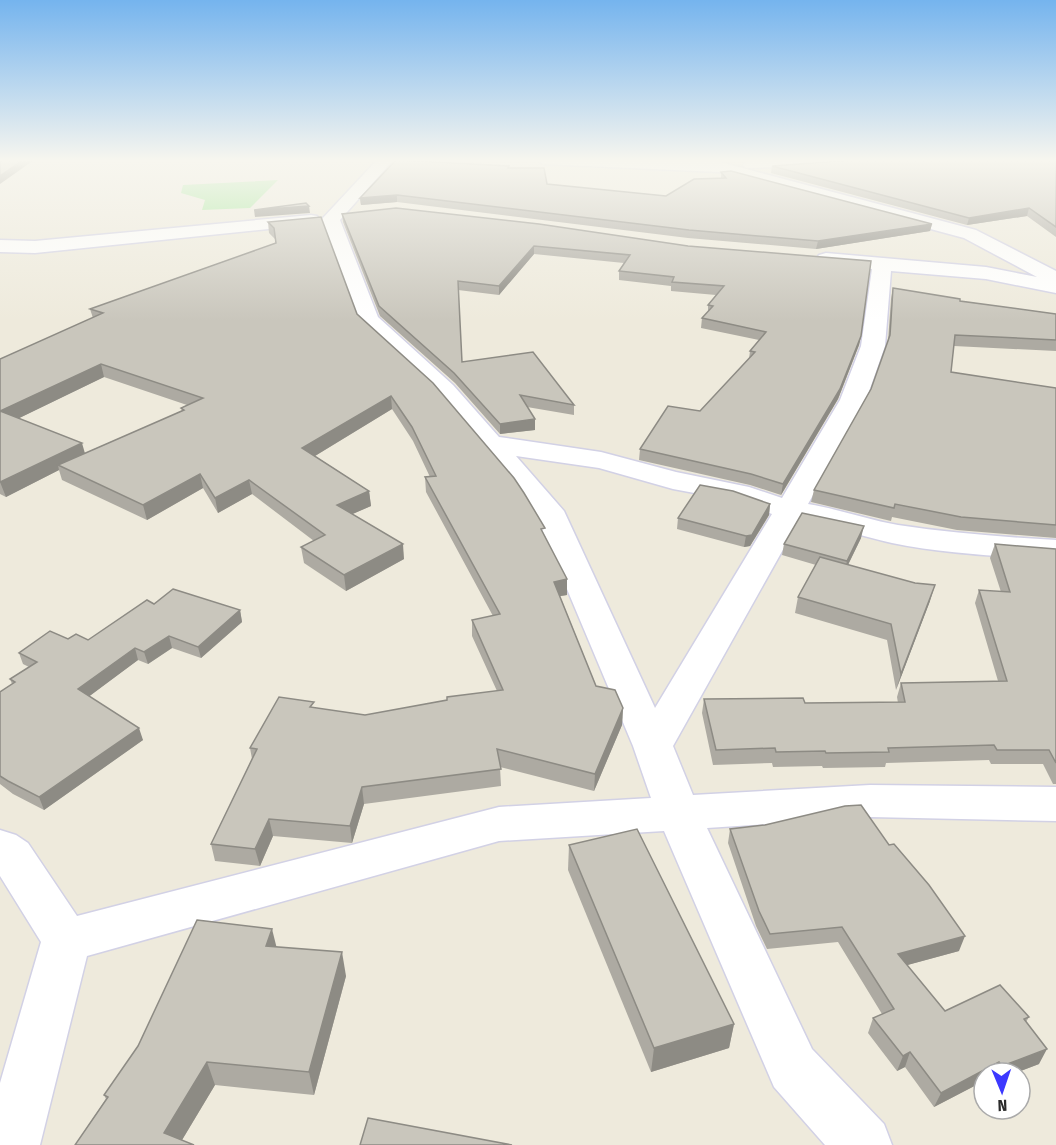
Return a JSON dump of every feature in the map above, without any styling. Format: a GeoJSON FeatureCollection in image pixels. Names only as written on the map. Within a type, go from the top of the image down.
{"type":"FeatureCollection","features":[{"type":"Feature","properties":{"kind":"street"},"geometry":{"type":"LineString","coordinates":[[893,213],[970,234],[1056,279]]}},
{"type":"Feature","properties":{"kind":"street"},"geometry":{"type":"LineString","coordinates":[[0,246],[35,247],[344,215],[368,320],[444,390],[549,511],[653,746],[678,813],[793,1068],[863,1145]]}},
{"type":"Feature","properties":{"kind":"street"},"geometry":{"type":"LineString","coordinates":[[813,258],[986,273],[1056,287]]}},
{"type":"Feature","properties":{"kind":"street"},"geometry":{"type":"LineString","coordinates":[[653,746],[853,399],[873,346],[882,264]]}},
{"type":"Feature","properties":{"kind":"street"},"geometry":{"type":"LineString","coordinates":[[491,444],[601,460],[673,480],[739,493],[789,510],[832,517],[894,534],[979,545],[1056,550]]}},
{"type":"Feature","properties":{"kind":"street"},"geometry":{"type":"LineString","coordinates":[[66,940],[499,824],[870,801],[1056,804]]}},
{"type":"Feature","properties":{"kind":"street"},"geometry":{"type":"LineString","coordinates":[[0,848],[12,856],[66,940],[11,1145]]}},
{"type":"Feature","properties":{"kind":"building"},"geometry":{"type":"Polygon","coordinates":[[[445,213],[539,224],[688,246],[871,261],[861,336],[840,389],[783,484],[751,474],[640,449],[668,406],[700,411],[755,352],[750,351],[766,332],[702,318],[713,306],[708,305],[724,286],[672,282],[674,277],[619,271],[630,255],[534,246],[499,286],[458,281],[462,362],[533,352],[574,405],[520,395],[535,419],[500,424],[454,373],[379,306],[342,214],[445,213]]]}},
{"type":"Feature","properties":{"kind":"building"},"geometry":{"type":"Polygon","coordinates":[[[551,213],[892,213],[932,224],[818,241],[689,230],[551,213]]]}},
{"type":"Feature","properties":{"kind":"building"},"geometry":{"type":"Polygon","coordinates":[[[952,213],[996,213],[969,218],[952,213]]]}},
{"type":"Feature","properties":{"kind":"building"},"geometry":{"type":"Polygon","coordinates":[[[1037,213],[1056,213],[1056,227],[1037,213]]]}},
{"type":"Feature","properties":{"kind":"building"},"geometry":{"type":"Polygon","coordinates":[[[321,217],[357,314],[433,383],[514,478],[545,528],[541,529],[567,579],[554,582],[596,686],[615,690],[623,708],[595,774],[497,749],[501,769],[362,787],[350,826],[269,819],[255,849],[211,844],[257,749],[250,748],[279,697],[314,702],[310,707],[365,715],[447,700],[447,697],[503,690],[472,620],[500,614],[425,477],[436,476],[412,427],[391,396],[302,448],[369,491],[337,505],[403,544],[344,575],[301,547],[325,535],[249,480],[215,498],[200,474],[143,505],[58,465],[184,410],[181,408],[203,398],[101,364],[0,411],[0,359],[103,313],[90,309],[276,243],[274,228],[268,222],[321,217]]]}},
{"type":"Feature","properties":{"kind":"building"},"geometry":{"type":"Polygon","coordinates":[[[893,288],[960,299],[960,301],[1056,314],[1056,340],[955,335],[951,372],[1056,388],[1056,525],[961,517],[895,504],[894,508],[814,490],[871,389],[890,335],[893,288]]]}},
{"type":"Feature","properties":{"kind":"building"},"geometry":{"type":"Polygon","coordinates":[[[0,411],[82,443],[0,482],[0,411]]]}},
{"type":"Feature","properties":{"kind":"building"},"geometry":{"type":"Polygon","coordinates":[[[700,485],[733,491],[770,504],[752,535],[746,536],[678,518],[700,485]]]}},
{"type":"Feature","properties":{"kind":"building"},"geometry":{"type":"Polygon","coordinates":[[[802,513],[864,526],[847,561],[784,544],[802,513]]]}},
{"type":"Feature","properties":{"kind":"building"},"geometry":{"type":"Polygon","coordinates":[[[995,544],[1056,549],[1056,763],[1049,750],[997,750],[994,745],[888,748],[889,752],[776,752],[775,748],[716,750],[704,699],[803,698],[805,703],[905,702],[901,683],[1007,681],[979,590],[1010,592],[995,544]]]}},
{"type":"Feature","properties":{"kind":"building"},"geometry":{"type":"Polygon","coordinates":[[[820,557],[915,583],[935,585],[901,674],[891,624],[798,597],[820,557]]]}},
{"type":"Feature","properties":{"kind":"building"},"geometry":{"type":"Polygon","coordinates":[[[173,589],[240,610],[198,647],[169,636],[144,652],[135,648],[78,689],[139,728],[39,797],[0,776],[0,692],[15,682],[10,679],[37,662],[19,653],[50,631],[68,639],[76,634],[88,640],[147,600],[154,604],[173,589]]]}},
{"type":"Feature","properties":{"kind":"building"},"geometry":{"type":"Polygon","coordinates":[[[861,805],[889,845],[894,844],[929,885],[965,936],[898,954],[945,1011],[1000,985],[1029,1017],[1024,1019],[1047,1049],[1015,1061],[972,1061],[972,1076],[941,1093],[910,1052],[903,1056],[873,1018],[894,1009],[842,927],[770,934],[759,911],[730,829],[765,825],[845,806],[861,805]]]}},
{"type":"Feature","properties":{"kind":"building"},"geometry":{"type":"Polygon","coordinates":[[[637,829],[734,1024],[654,1048],[569,845],[637,829]]]}},
{"type":"Feature","properties":{"kind":"building"},"geometry":{"type":"Polygon","coordinates":[[[197,920],[272,929],[266,946],[342,952],[309,1072],[207,1062],[164,1133],[194,1145],[75,1145],[108,1097],[104,1095],[138,1046],[197,920]]]}},
{"type":"Feature","properties":{"kind":"building"},"geometry":{"type":"Polygon","coordinates":[[[368,1118],[512,1145],[360,1145],[368,1118]]]}}]}
